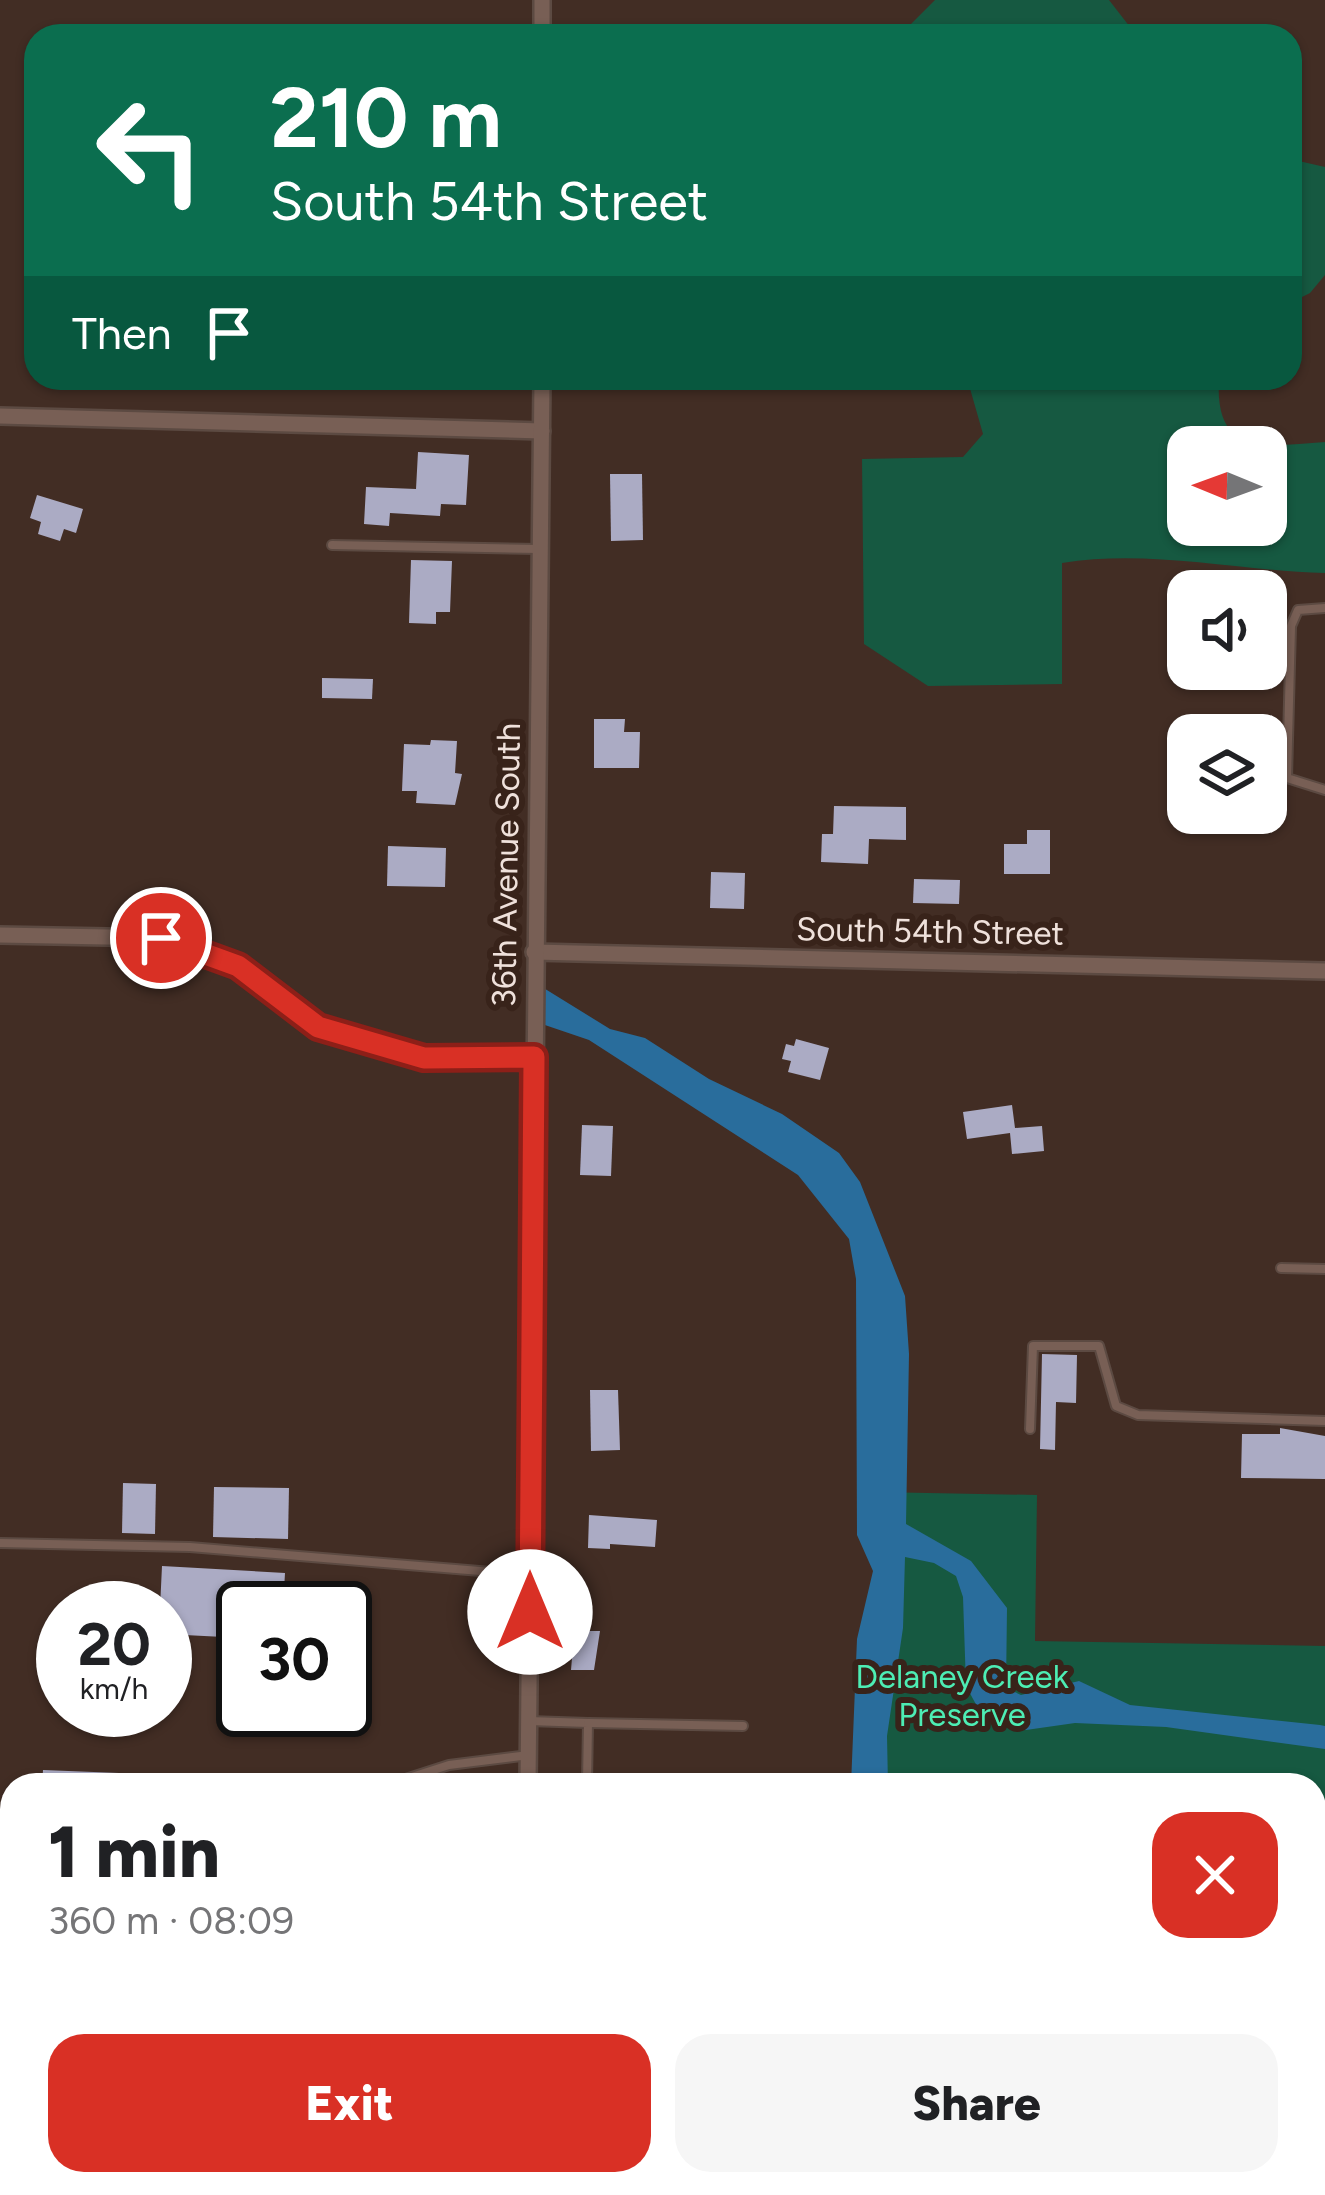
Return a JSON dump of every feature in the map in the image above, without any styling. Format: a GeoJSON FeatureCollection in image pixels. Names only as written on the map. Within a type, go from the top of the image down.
{"type":"FeatureCollection","features":[{"type":"Feature","properties":{"kind":"street","name":"36th Avenue South"},"geometry":{"type":"LineString","coordinates":[[528,1773],[542,390]]}},
{"type":"Feature","properties":{"kind":"street"},"geometry":{"type":"LineString","coordinates":[[0,416],[542,430]]}},
{"type":"Feature","properties":{"kind":"street"},"geometry":{"type":"LineString","coordinates":[[0,935],[161,938],[238,966],[318,1027],[424,1058],[534,1057]]}},
{"type":"Feature","properties":{"kind":"street","name":"South 54th Street"},"geometry":{"type":"LineString","coordinates":[[534,952],[1325,971]]}},
{"type":"Feature","properties":{"kind":"lane"},"geometry":{"type":"LineString","coordinates":[[332,545],[540,549]]}},
{"type":"Feature","properties":{"kind":"lane"},"geometry":{"type":"LineString","coordinates":[[1325,608],[1298,610],[1291,626],[1287,778],[1325,790]]}},
{"type":"Feature","properties":{"kind":"lane"},"geometry":{"type":"LineString","coordinates":[[1281,1268],[1325,1269]]}},
{"type":"Feature","properties":{"kind":"lane"},"geometry":{"type":"LineString","coordinates":[[1030,1429],[1033,1346],[1099,1346],[1116,1406],[1138,1414],[1325,1421]]}},
{"type":"Feature","properties":{"kind":"lane"},"geometry":{"type":"LineString","coordinates":[[0,1543],[190,1547],[530,1575]]}},
{"type":"Feature","properties":{"kind":"lane"},"geometry":{"type":"LineString","coordinates":[[529,1721],[743,1726]]}},
{"type":"Feature","properties":{"kind":"lane"},"geometry":{"type":"LineString","coordinates":[[587,1773],[588,1723]]}},
{"type":"Feature","properties":{"kind":"lane"},"geometry":{"type":"LineString","coordinates":[[424,1773],[449,1765],[529,1755]]}},
{"type":"Feature","properties":{"kind":"green space"},"geometry":{"type":"Polygon","coordinates":[[[935,0],[1109,0],[1128,24],[911,24],[935,0]]]}},
{"type":"Feature","properties":{"kind":"green space"},"geometry":{"type":"Polygon","coordinates":[[[1302,162],[1325,167],[1325,275],[1302,297],[1302,162]]]}},
{"type":"Feature","properties":{"kind":"green space"},"geometry":{"type":"Polygon","coordinates":[[[970,390],[1219,390],[1228,426],[1167,426],[1167,546],[1287,546],[1287,445],[1325,442],[1325,573],[1161,559],[1062,563],[1062,684],[928,686],[864,644],[862,459],[963,457],[983,434],[970,390]]]}},
{"type":"Feature","properties":{"kind":"green space","name":"Delaney Creek Preserve"},"geometry":{"type":"Polygon","coordinates":[[[877,1492],[1037,1495],[1035,1641],[1325,1646],[1325,1773],[871,1773],[877,1492]]]}},
{"type":"Feature","properties":{"kind":"water"},"geometry":{"type":"Polygon","coordinates":[[[542,987],[610,1029],[645,1038],[709,1079],[782,1114],[839,1153],[860,1182],[905,1296],[909,1354],[906,1524],[971,1561],[1007,1608],[1006,1688],[1021,1695],[1079,1681],[1130,1705],[1320,1725],[1325,1726],[1325,1749],[1166,1727],[1075,1723],[1026,1730],[979,1710],[966,1686],[963,1597],[956,1576],[934,1563],[905,1557],[903,1628],[887,1736],[888,1773],[851,1773],[857,1639],[873,1571],[857,1535],[856,1279],[849,1239],[798,1175],[589,1040],[539,1023],[542,987]]]}},
{"type":"Feature","properties":{"kind":"building"},"geometry":{"type":"Polygon","coordinates":[[[418,452],[469,455],[466,505],[441,504],[440,516],[390,513],[389,526],[364,524],[366,487],[416,489],[418,452]]]}},
{"type":"Feature","properties":{"kind":"building"},"geometry":{"type":"Polygon","coordinates":[[[610,474],[642,474],[643,540],[611,541],[610,474]]]}},
{"type":"Feature","properties":{"kind":"building"},"geometry":{"type":"Polygon","coordinates":[[[37,495],[83,509],[76,533],[64,529],[60,541],[38,534],[41,522],[30,518],[37,495]]]}},
{"type":"Feature","properties":{"kind":"building"},"geometry":{"type":"Polygon","coordinates":[[[411,560],[452,561],[450,612],[436,612],[436,624],[409,623],[411,560]]]}},
{"type":"Feature","properties":{"kind":"building"},"geometry":{"type":"Polygon","coordinates":[[[322,678],[373,679],[372,699],[322,698],[322,678]]]}},
{"type":"Feature","properties":{"kind":"building"},"geometry":{"type":"Polygon","coordinates":[[[594,719],[625,719],[624,732],[640,732],[639,768],[594,768],[594,719]]]}},
{"type":"Feature","properties":{"kind":"building"},"geometry":{"type":"Polygon","coordinates":[[[431,740],[457,741],[455,773],[462,774],[455,805],[416,803],[417,791],[402,791],[404,744],[430,745],[431,740]]]}},
{"type":"Feature","properties":{"kind":"building"},"geometry":{"type":"Polygon","coordinates":[[[834,806],[906,807],[906,840],[869,839],[868,864],[821,862],[822,834],[833,834],[834,806]]]}},
{"type":"Feature","properties":{"kind":"building"},"geometry":{"type":"Polygon","coordinates":[[[1027,830],[1050,830],[1050,874],[1004,874],[1004,844],[1027,844],[1027,830]]]}},
{"type":"Feature","properties":{"kind":"building"},"geometry":{"type":"Polygon","coordinates":[[[388,846],[446,848],[445,887],[387,886],[388,846]]]}},
{"type":"Feature","properties":{"kind":"building"},"geometry":{"type":"Polygon","coordinates":[[[711,872],[745,873],[744,909],[710,908],[711,872]]]}},
{"type":"Feature","properties":{"kind":"building"},"geometry":{"type":"Polygon","coordinates":[[[914,879],[960,880],[959,904],[913,903],[914,879]]]}},
{"type":"Feature","properties":{"kind":"building"},"geometry":{"type":"Polygon","coordinates":[[[796,1039],[829,1048],[820,1080],[788,1072],[791,1061],[782,1059],[786,1044],[794,1046],[796,1039]]]}},
{"type":"Feature","properties":{"kind":"building"},"geometry":{"type":"Polygon","coordinates":[[[1012,1105],[1015,1128],[1042,1126],[1044,1151],[1012,1154],[1010,1133],[967,1139],[963,1112],[1012,1105]]]}},
{"type":"Feature","properties":{"kind":"building"},"geometry":{"type":"Polygon","coordinates":[[[582,1125],[613,1126],[611,1176],[580,1175],[582,1125]]]}},
{"type":"Feature","properties":{"kind":"building"},"geometry":{"type":"Polygon","coordinates":[[[1042,1354],[1077,1355],[1076,1403],[1056,1402],[1055,1450],[1040,1449],[1042,1354]]]}},
{"type":"Feature","properties":{"kind":"building"},"geometry":{"type":"Polygon","coordinates":[[[590,1390],[618,1390],[620,1450],[591,1451],[590,1390]]]}},
{"type":"Feature","properties":{"kind":"building"},"geometry":{"type":"Polygon","coordinates":[[[1280,1428],[1325,1436],[1325,1479],[1241,1478],[1242,1434],[1280,1434],[1280,1428]]]}},
{"type":"Feature","properties":{"kind":"building"},"geometry":{"type":"Polygon","coordinates":[[[123,1483],[156,1484],[155,1534],[122,1533],[123,1483]]]}},
{"type":"Feature","properties":{"kind":"building"},"geometry":{"type":"Polygon","coordinates":[[[214,1487],[289,1488],[288,1539],[213,1537],[214,1487]]]}},
{"type":"Feature","properties":{"kind":"building"},"geometry":{"type":"Polygon","coordinates":[[[589,1515],[657,1520],[655,1547],[610,1544],[610,1549],[588,1548],[589,1515]]]}},
{"type":"Feature","properties":{"kind":"building"},"geometry":{"type":"Polygon","coordinates":[[[162,1566],[285,1573],[285,1581],[216,1581],[216,1637],[192,1635],[192,1581],[161,1581],[162,1566]]]}},
{"type":"Feature","properties":{"kind":"building"},"geometry":{"type":"Polygon","coordinates":[[[566,1631],[600,1631],[594,1670],[571,1670],[572,1658],[565,1658],[566,1631]]]}},
{"type":"Feature","properties":{"kind":"building"},"geometry":{"type":"Polygon","coordinates":[[[43,1770],[119,1773],[43,1773],[43,1770]]]}},
{"type":"Feature","properties":{"kind":"route"},"geometry":{"type":"LineString","coordinates":[[161,938],[238,966],[318,1027],[424,1058],[534,1057],[530,1612]]}}]}
